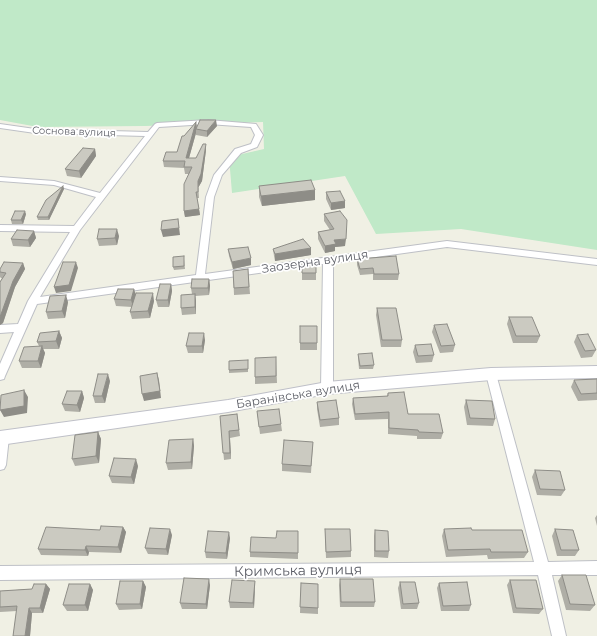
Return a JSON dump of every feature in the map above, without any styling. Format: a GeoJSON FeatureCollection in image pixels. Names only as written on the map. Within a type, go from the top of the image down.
{"type":"FeatureCollection","features":[{"type":"Feature","properties":{"kind":"main road","name":"Баранівська вулиця"},"geometry":{"type":"LineString","coordinates":[[2,438],[228,406],[327,388],[491,374],[597,372]]}},
{"type":"Feature","properties":{"kind":"street"},"geometry":{"type":"LineString","coordinates":[[0,376],[33,301],[76,229],[148,134],[157,125],[208,122],[254,125],[259,135],[254,145],[238,151],[218,175],[210,197],[200,278]]}},
{"type":"Feature","properties":{"kind":"street","name":"Соснова вулиця"},"geometry":{"type":"LineString","coordinates":[[0,126],[34,132],[148,134]]}},
{"type":"Feature","properties":{"kind":"street"},"geometry":{"type":"LineString","coordinates":[[0,179],[54,183],[101,196]]}},
{"type":"Feature","properties":{"kind":"street"},"geometry":{"type":"LineString","coordinates":[[0,228],[76,229]]}},
{"type":"Feature","properties":{"kind":"street","name":"Заозерна вулиця"},"geometry":{"type":"LineString","coordinates":[[33,301],[447,244],[597,262]]}},
{"type":"Feature","properties":{"kind":"street"},"geometry":{"type":"LineString","coordinates":[[327,388],[328,260]]}},
{"type":"Feature","properties":{"kind":"street"},"geometry":{"type":"LineString","coordinates":[[0,329],[20,328]]}},
{"type":"Feature","properties":{"kind":"street"},"geometry":{"type":"LineString","coordinates":[[491,374],[543,568],[559,636]]}},
{"type":"Feature","properties":{"kind":"street"},"geometry":{"type":"LineString","coordinates":[[0,465],[2,438]]}},
{"type":"Feature","properties":{"kind":"street","name":"Кримська вулиця"},"geometry":{"type":"LineString","coordinates":[[0,573],[597,568]]}},
{"type":"Feature","properties":{"kind":"green space"},"geometry":{"type":"Polygon","coordinates":[[[0,0],[597,0],[597,250],[461,229],[376,234],[345,176],[232,193],[229,157],[264,149],[263,122],[145,126],[38,127],[0,120],[0,0]]]}},
{"type":"Feature","properties":{"kind":"building"},"geometry":{"type":"Polygon","coordinates":[[[200,120],[216,120],[207,131],[196,129],[200,120]]]}},
{"type":"Feature","properties":{"kind":"building"},"geometry":{"type":"Polygon","coordinates":[[[196,122],[186,158],[196,158],[203,144],[206,144],[201,174],[198,181],[198,192],[196,192],[199,209],[184,211],[184,184],[192,167],[184,167],[185,161],[163,161],[166,152],[177,152],[182,136],[184,136],[196,122]]]}},
{"type":"Feature","properties":{"kind":"building"},"geometry":{"type":"Polygon","coordinates":[[[83,148],[95,149],[79,171],[65,169],[83,148]]]}},
{"type":"Feature","properties":{"kind":"building"},"geometry":{"type":"Polygon","coordinates":[[[311,180],[315,190],[261,196],[259,186],[311,180]]]}},
{"type":"Feature","properties":{"kind":"building"},"geometry":{"type":"Polygon","coordinates":[[[63,186],[48,217],[37,217],[46,200],[63,186]]]}},
{"type":"Feature","properties":{"kind":"building"},"geometry":{"type":"Polygon","coordinates":[[[340,191],[345,201],[331,203],[326,192],[340,191]]]}},
{"type":"Feature","properties":{"kind":"building"},"geometry":{"type":"Polygon","coordinates":[[[15,211],[25,211],[21,220],[11,220],[15,211]]]}},
{"type":"Feature","properties":{"kind":"building"},"geometry":{"type":"Polygon","coordinates":[[[340,211],[347,220],[346,239],[334,240],[336,244],[325,246],[318,232],[334,229],[324,214],[340,211]]]}},
{"type":"Feature","properties":{"kind":"building"},"geometry":{"type":"Polygon","coordinates":[[[178,219],[179,228],[161,230],[162,221],[178,219]]]}},
{"type":"Feature","properties":{"kind":"building"},"geometry":{"type":"Polygon","coordinates":[[[99,229],[117,229],[115,238],[97,239],[99,229]]]}},
{"type":"Feature","properties":{"kind":"building"},"geometry":{"type":"Polygon","coordinates":[[[17,230],[34,231],[28,240],[11,239],[17,230]]]}},
{"type":"Feature","properties":{"kind":"building"},"geometry":{"type":"Polygon","coordinates":[[[303,239],[311,248],[275,254],[273,249],[303,239]]]}},
{"type":"Feature","properties":{"kind":"building"},"geometry":{"type":"Polygon","coordinates":[[[248,247],[251,258],[232,262],[228,249],[248,247]]]}},
{"type":"Feature","properties":{"kind":"building"},"geometry":{"type":"Polygon","coordinates":[[[184,256],[184,266],[173,267],[173,257],[184,256]]]}},
{"type":"Feature","properties":{"kind":"building"},"geometry":{"type":"Polygon","coordinates":[[[396,256],[399,274],[374,274],[373,268],[360,269],[357,259],[396,256]]]}},
{"type":"Feature","properties":{"kind":"building"},"geometry":{"type":"Polygon","coordinates":[[[4,262],[23,263],[13,281],[0,317],[0,282],[6,273],[0,272],[0,269],[4,262]]]}},
{"type":"Feature","properties":{"kind":"building"},"geometry":{"type":"Polygon","coordinates":[[[63,262],[76,262],[69,285],[54,287],[63,262]]]}},
{"type":"Feature","properties":{"kind":"building"},"geometry":{"type":"Polygon","coordinates":[[[302,263],[316,263],[316,273],[302,273],[302,263]]]}},
{"type":"Feature","properties":{"kind":"building"},"geometry":{"type":"Polygon","coordinates":[[[248,269],[249,287],[234,288],[233,271],[248,269]]]}},
{"type":"Feature","properties":{"kind":"building"},"geometry":{"type":"Polygon","coordinates":[[[192,279],[209,279],[208,288],[191,288],[192,279]]]}},
{"type":"Feature","properties":{"kind":"building"},"geometry":{"type":"Polygon","coordinates":[[[160,284],[171,284],[168,300],[156,300],[160,284]]]}},
{"type":"Feature","properties":{"kind":"building"},"geometry":{"type":"Polygon","coordinates":[[[118,289],[134,289],[131,300],[114,299],[118,289]]]}},
{"type":"Feature","properties":{"kind":"building"},"geometry":{"type":"Polygon","coordinates":[[[136,293],[153,293],[148,311],[130,312],[136,293]]]}},
{"type":"Feature","properties":{"kind":"building"},"geometry":{"type":"Polygon","coordinates":[[[195,294],[195,307],[181,308],[181,295],[195,294]]]}},
{"type":"Feature","properties":{"kind":"building"},"geometry":{"type":"Polygon","coordinates":[[[66,295],[62,311],[46,312],[50,296],[66,295]]]}},
{"type":"Feature","properties":{"kind":"building"},"geometry":{"type":"Polygon","coordinates":[[[377,308],[396,308],[402,340],[382,340],[377,308]]]}},
{"type":"Feature","properties":{"kind":"building"},"geometry":{"type":"Polygon","coordinates":[[[509,317],[532,317],[540,336],[516,336],[509,317]]]}},
{"type":"Feature","properties":{"kind":"building"},"geometry":{"type":"Polygon","coordinates":[[[447,324],[455,345],[441,346],[434,325],[447,324]]]}},
{"type":"Feature","properties":{"kind":"building"},"geometry":{"type":"Polygon","coordinates":[[[300,326],[317,326],[317,343],[300,343],[300,326]]]}},
{"type":"Feature","properties":{"kind":"building"},"geometry":{"type":"Polygon","coordinates":[[[59,331],[56,341],[37,342],[40,333],[59,331]]]}},
{"type":"Feature","properties":{"kind":"building"},"geometry":{"type":"Polygon","coordinates":[[[189,333],[204,333],[202,346],[186,346],[189,333]]]}},
{"type":"Feature","properties":{"kind":"building"},"geometry":{"type":"Polygon","coordinates":[[[588,334],[596,350],[585,351],[577,335],[588,334]]]}},
{"type":"Feature","properties":{"kind":"building"},"geometry":{"type":"Polygon","coordinates":[[[431,344],[434,355],[418,356],[415,345],[431,344]]]}},
{"type":"Feature","properties":{"kind":"building"},"geometry":{"type":"Polygon","coordinates":[[[42,346],[38,361],[19,361],[24,347],[42,346]]]}},
{"type":"Feature","properties":{"kind":"building"},"geometry":{"type":"Polygon","coordinates":[[[372,353],[374,365],[360,366],[358,354],[372,353]]]}},
{"type":"Feature","properties":{"kind":"building"},"geometry":{"type":"Polygon","coordinates":[[[276,357],[276,376],[255,377],[255,358],[276,357]]]}},
{"type":"Feature","properties":{"kind":"building"},"geometry":{"type":"Polygon","coordinates":[[[248,360],[248,369],[229,370],[229,361],[248,360]]]}},
{"type":"Feature","properties":{"kind":"building"},"geometry":{"type":"Polygon","coordinates":[[[157,373],[160,391],[142,394],[140,376],[157,373]]]}},
{"type":"Feature","properties":{"kind":"building"},"geometry":{"type":"Polygon","coordinates":[[[98,374],[108,374],[102,396],[93,396],[98,374]]]}},
{"type":"Feature","properties":{"kind":"building"},"geometry":{"type":"Polygon","coordinates":[[[597,379],[597,393],[581,394],[574,380],[597,379]]]}},
{"type":"Feature","properties":{"kind":"building"},"geometry":{"type":"Polygon","coordinates":[[[24,390],[24,406],[0,410],[1,395],[24,390]]]}},
{"type":"Feature","properties":{"kind":"building"},"geometry":{"type":"Polygon","coordinates":[[[67,391],[82,391],[77,405],[62,404],[67,391]]]}},
{"type":"Feature","properties":{"kind":"building"},"geometry":{"type":"Polygon","coordinates":[[[404,392],[408,414],[439,414],[443,433],[419,432],[418,430],[389,428],[389,412],[355,414],[353,398],[388,396],[388,393],[404,392]]]}},
{"type":"Feature","properties":{"kind":"building"},"geometry":{"type":"Polygon","coordinates":[[[336,400],[339,418],[320,420],[317,402],[336,400]]]}},
{"type":"Feature","properties":{"kind":"building"},"geometry":{"type":"Polygon","coordinates":[[[466,400],[492,401],[495,419],[470,418],[466,400]]]}},
{"type":"Feature","properties":{"kind":"building"},"geometry":{"type":"Polygon","coordinates":[[[279,409],[281,424],[259,427],[257,411],[279,409]]]}},
{"type":"Feature","properties":{"kind":"building"},"geometry":{"type":"Polygon","coordinates":[[[237,414],[239,430],[229,431],[230,453],[223,453],[220,416],[237,414]]]}},
{"type":"Feature","properties":{"kind":"building"},"geometry":{"type":"Polygon","coordinates":[[[98,432],[96,456],[72,459],[75,435],[98,432]]]}},
{"type":"Feature","properties":{"kind":"building"},"geometry":{"type":"Polygon","coordinates":[[[193,439],[191,462],[166,463],[169,440],[193,439]]]}},
{"type":"Feature","properties":{"kind":"building"},"geometry":{"type":"Polygon","coordinates":[[[284,440],[313,442],[311,466],[282,464],[284,440]]]}},
{"type":"Feature","properties":{"kind":"building"},"geometry":{"type":"Polygon","coordinates":[[[114,458],[136,459],[131,477],[109,476],[114,458]]]}},
{"type":"Feature","properties":{"kind":"building"},"geometry":{"type":"Polygon","coordinates":[[[535,470],[560,471],[565,490],[540,489],[535,470]]]}},
{"type":"Feature","properties":{"kind":"building"},"geometry":{"type":"Polygon","coordinates":[[[101,526],[123,527],[118,547],[86,546],[85,550],[38,549],[46,527],[100,530],[101,526]]]}},
{"type":"Feature","properties":{"kind":"building"},"geometry":{"type":"Polygon","coordinates":[[[150,528],[170,529],[166,549],[145,548],[150,528]]]}},
{"type":"Feature","properties":{"kind":"building"},"geometry":{"type":"Polygon","coordinates":[[[471,528],[472,530],[522,530],[528,552],[491,552],[490,549],[448,550],[444,529],[471,528]]]}},
{"type":"Feature","properties":{"kind":"building"},"geometry":{"type":"Polygon","coordinates":[[[325,529],[350,529],[351,551],[326,552],[325,529]]]}},
{"type":"Feature","properties":{"kind":"building"},"geometry":{"type":"Polygon","coordinates":[[[555,529],[573,530],[579,550],[561,550],[555,529]]]}},
{"type":"Feature","properties":{"kind":"building"},"geometry":{"type":"Polygon","coordinates":[[[375,530],[388,531],[389,551],[375,551],[375,530]]]}},
{"type":"Feature","properties":{"kind":"building"},"geometry":{"type":"Polygon","coordinates":[[[208,531],[229,532],[226,553],[205,552],[208,531]]]}},
{"type":"Feature","properties":{"kind":"building"},"geometry":{"type":"Polygon","coordinates":[[[277,531],[298,531],[298,553],[250,552],[251,537],[276,538],[277,531]]]}},
{"type":"Feature","properties":{"kind":"building"},"geometry":{"type":"Polygon","coordinates":[[[562,575],[586,575],[595,605],[570,604],[562,575]]]}},
{"type":"Feature","properties":{"kind":"building"},"geometry":{"type":"Polygon","coordinates":[[[184,578],[209,579],[206,604],[180,603],[184,578]]]}},
{"type":"Feature","properties":{"kind":"building"},"geometry":{"type":"Polygon","coordinates":[[[340,579],[373,579],[375,602],[341,602],[340,579]]]}},
{"type":"Feature","properties":{"kind":"building"},"geometry":{"type":"Polygon","coordinates":[[[232,580],[255,581],[253,603],[229,602],[232,580]]]}},
{"type":"Feature","properties":{"kind":"building"},"geometry":{"type":"Polygon","coordinates":[[[510,580],[536,580],[543,609],[516,608],[510,580]]]}},
{"type":"Feature","properties":{"kind":"building"},"geometry":{"type":"Polygon","coordinates":[[[120,581],[143,581],[140,604],[116,604],[120,581]]]}},
{"type":"Feature","properties":{"kind":"building"},"geometry":{"type":"Polygon","coordinates":[[[400,582],[415,582],[419,603],[403,604],[400,582]]]}},
{"type":"Feature","properties":{"kind":"building"},"geometry":{"type":"Polygon","coordinates":[[[467,582],[471,605],[443,606],[439,583],[467,582]]]}},
{"type":"Feature","properties":{"kind":"building"},"geometry":{"type":"Polygon","coordinates":[[[301,583],[318,584],[318,608],[300,607],[301,583]]]}},
{"type":"Feature","properties":{"kind":"building"},"geometry":{"type":"Polygon","coordinates":[[[34,584],[46,584],[40,608],[29,608],[25,636],[13,636],[17,606],[0,607],[0,591],[32,589],[34,584]]]}},
{"type":"Feature","properties":{"kind":"building"},"geometry":{"type":"Polygon","coordinates":[[[69,584],[90,584],[85,605],[63,605],[69,584]]]}}]}
